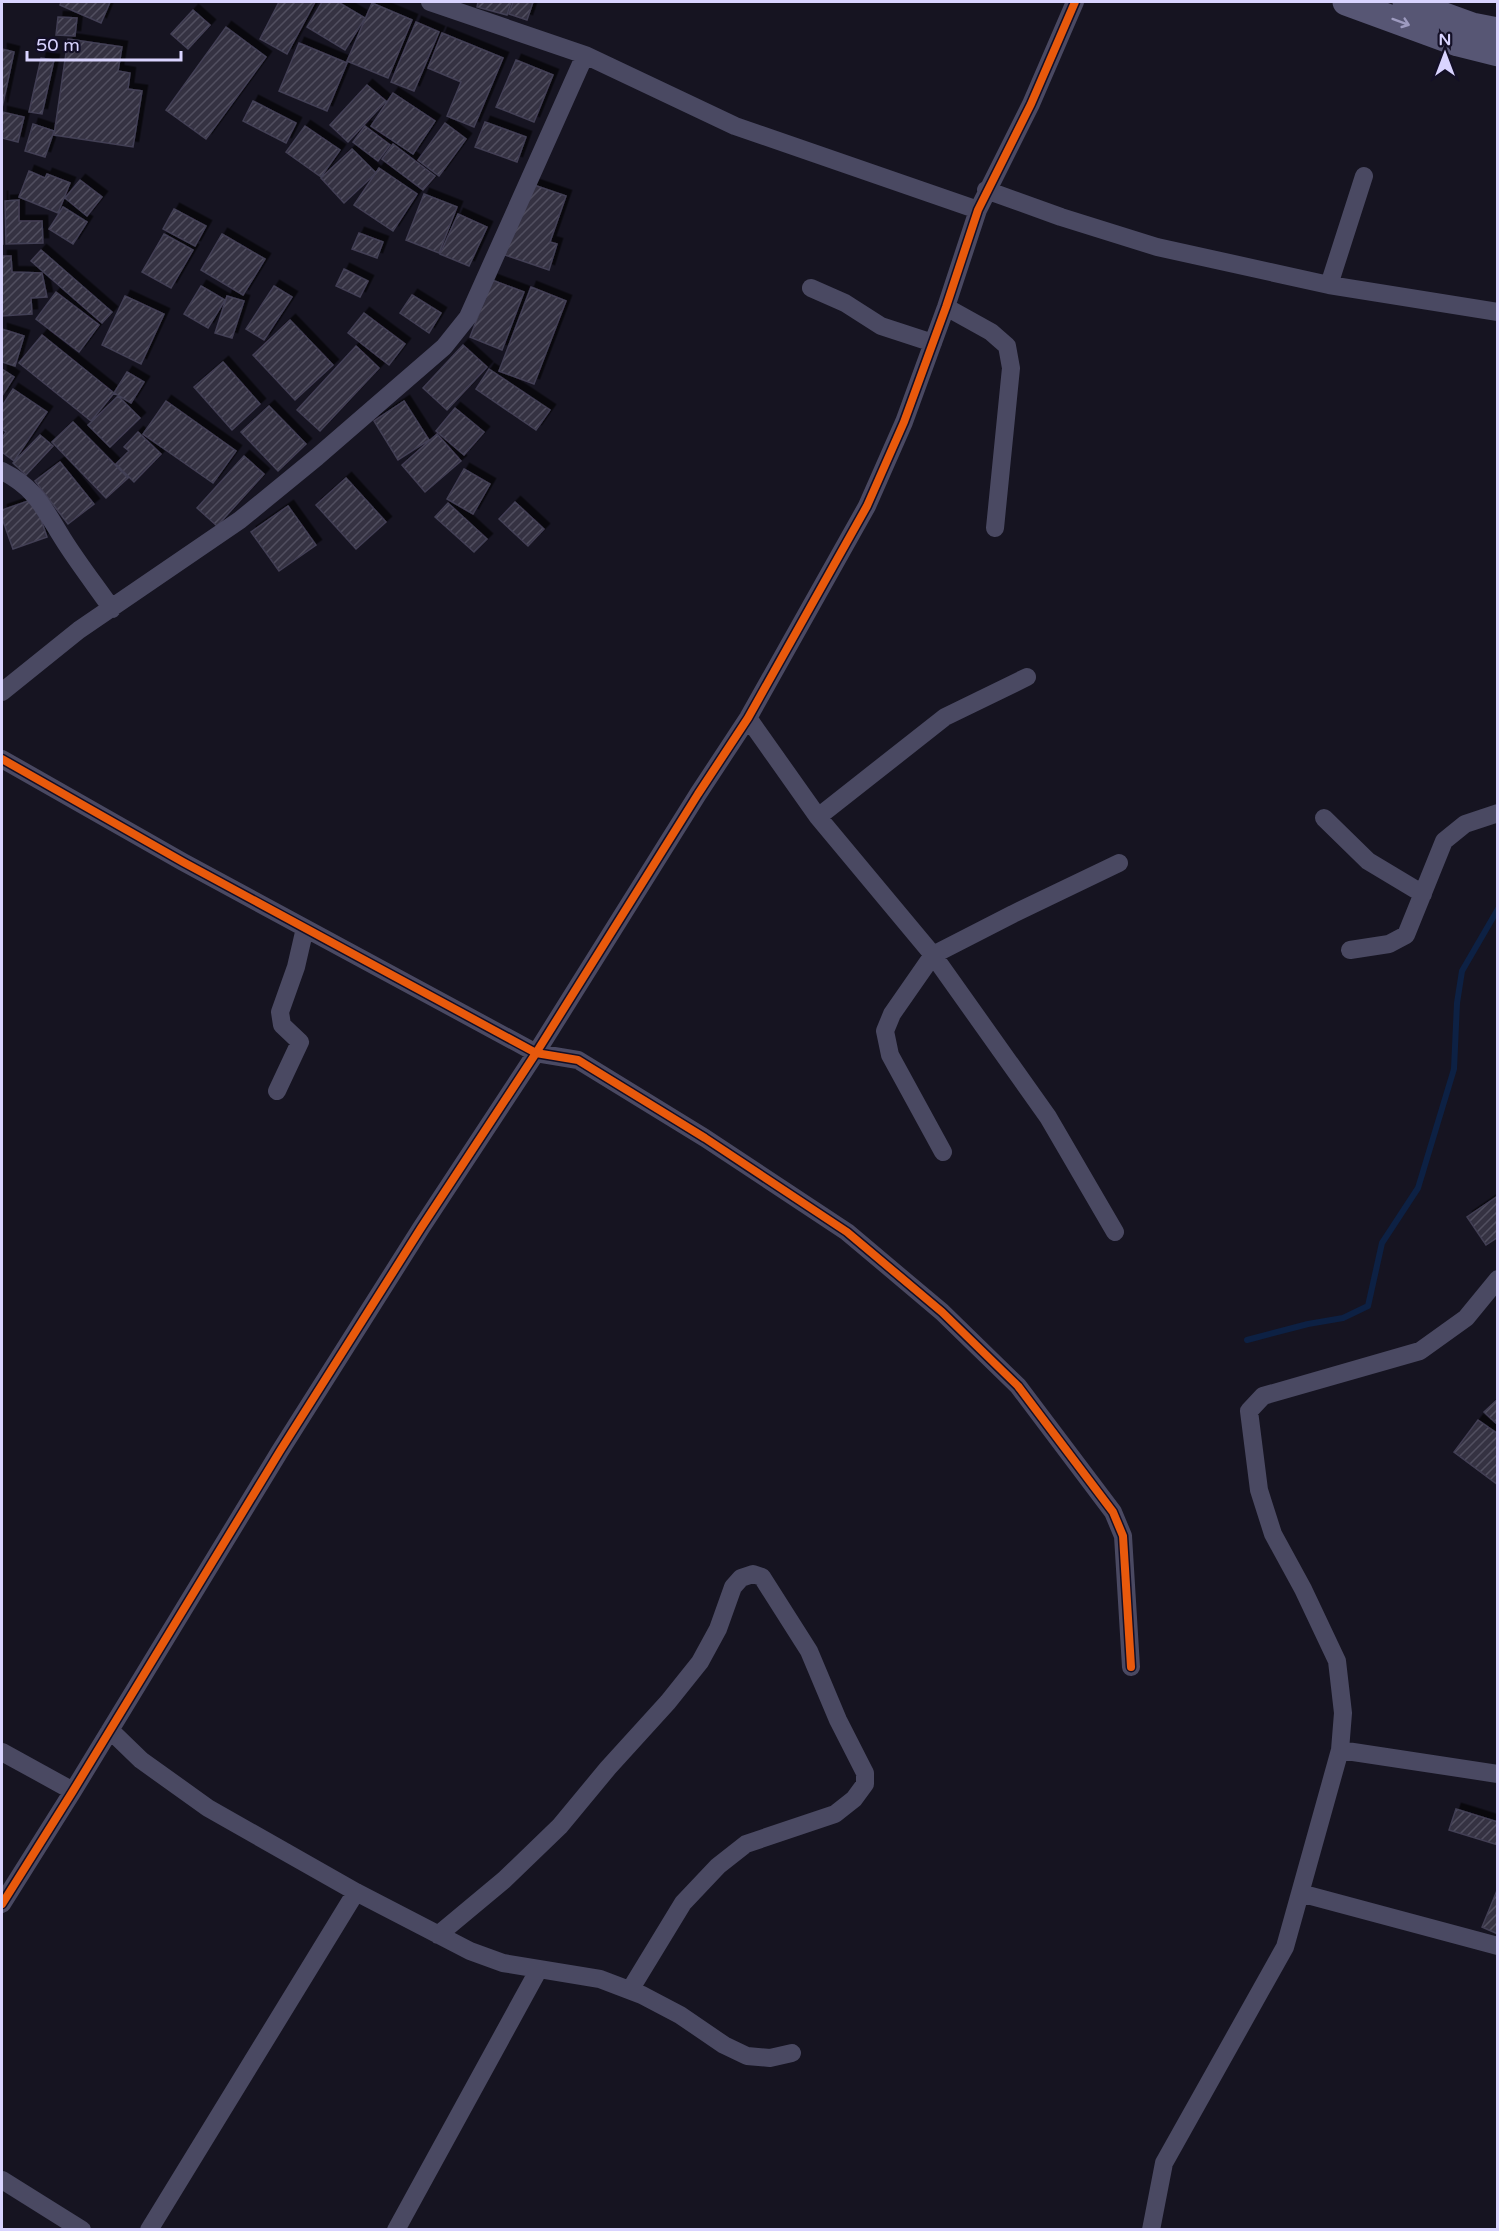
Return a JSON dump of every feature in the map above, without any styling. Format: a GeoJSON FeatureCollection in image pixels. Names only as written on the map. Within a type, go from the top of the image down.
{"type":"FeatureCollection","features":[{"type":"Feature","properties":{"kind":"main road"},"geometry":{"type":"LineString","coordinates":[[1346,2],[1458,43],[1497,53]]}},
{"type":"Feature","properties":{"kind":"main road"},"geometry":{"type":"LineString","coordinates":[[1406,2],[1472,26],[1497,31]]}},
{"type":"Feature","properties":{"kind":"street"},"geometry":{"type":"LineString","coordinates":[[430,2],[585,55],[735,126],[978,210]]}},
{"type":"Feature","properties":{"kind":"street"},"geometry":{"type":"LineString","coordinates":[[2,1904],[280,1451],[748,718],[867,507],[904,422],[986,190],[1031,104],[1075,2]]}},
{"type":"Feature","properties":{"kind":"street"},"geometry":{"type":"LineString","coordinates":[[2,692],[79,630],[240,520],[317,458],[444,347],[468,317],[585,55]]}},
{"type":"Feature","properties":{"kind":"street"},"geometry":{"type":"LineString","coordinates":[[1329,285],[1364,176]]}},
{"type":"Feature","properties":{"kind":"street"},"geometry":{"type":"LineString","coordinates":[[986,190],[1061,218],[1157,247],[1329,285],[1497,312]]}},
{"type":"Feature","properties":{"kind":"street"},"geometry":{"type":"LineString","coordinates":[[811,288],[846,303],[881,326],[933,343]]}},
{"type":"Feature","properties":{"kind":"street"},"geometry":{"type":"LineString","coordinates":[[946,307],[991,332],[1007,346],[1011,368],[995,528]]}},
{"type":"Feature","properties":{"kind":"street"},"geometry":{"type":"LineString","coordinates":[[2,471],[24,484],[38,498],[63,540],[112,609]]}},
{"type":"Feature","properties":{"kind":"street"},"geometry":{"type":"LineString","coordinates":[[818,817],[945,717],[1028,677]]}},
{"type":"Feature","properties":{"kind":"street"},"geometry":{"type":"LineString","coordinates":[[748,718],[818,817],[933,955],[1048,1117],[1115,1232]]}},
{"type":"Feature","properties":{"kind":"street"},"geometry":{"type":"LineString","coordinates":[[2,759],[305,928],[536,1053],[578,1060],[705,1138],[847,1232],[942,1312],[1011,1379],[1113,1512],[1123,1536],[1131,1667]]}},
{"type":"Feature","properties":{"kind":"street"},"geometry":{"type":"LineString","coordinates":[[1350,950],[1389,944],[1406,936],[1444,841],[1465,824],[1497,813]]}},
{"type":"Feature","properties":{"kind":"street"},"geometry":{"type":"LineString","coordinates":[[1324,818],[1368,861],[1423,894]]}},
{"type":"Feature","properties":{"kind":"street"},"geometry":{"type":"LineString","coordinates":[[943,1152],[890,1055],[885,1031],[892,1014],[933,955],[1119,863]]}},
{"type":"Feature","properties":{"kind":"street"},"geometry":{"type":"LineString","coordinates":[[277,1091],[300,1042],[282,1025],[280,1012],[296,967],[305,928]]}},
{"type":"Feature","properties":{"kind":"street"},"geometry":{"type":"LineString","coordinates":[[1151,2229],[1164,2163],[1285,1947],[1340,1750],[1343,1713],[1336,1661],[1303,1588],[1273,1534],[1259,1490],[1249,1412],[1263,1396],[1420,1350],[1466,1318],[1497,1279]]}},
{"type":"Feature","properties":{"kind":"street"},"geometry":{"type":"LineString","coordinates":[[438,1935],[504,1880],[560,1826],[700,1662],[718,1629],[733,1587],[741,1578],[753,1574],[762,1577],[809,1651],[838,1720],[865,1773],[865,1784],[854,1799],[835,1814],[746,1844],[718,1866],[683,1903],[630,1990]]}},
{"type":"Feature","properties":{"kind":"street"},"geometry":{"type":"LineString","coordinates":[[110,1731],[141,1760],[208,1808],[356,1892],[470,1952],[503,1963],[600,1979],[630,1990],[680,2015],[724,2045],[747,2056],[770,2058],[792,2053]]}},
{"type":"Feature","properties":{"kind":"street"},"geometry":{"type":"LineString","coordinates":[[1340,1750],[1497,1774]]}},
{"type":"Feature","properties":{"kind":"street"},"geometry":{"type":"LineString","coordinates":[[2,1752],[73,1791]]}},
{"type":"Feature","properties":{"kind":"street"},"geometry":{"type":"LineString","coordinates":[[149,2229],[356,1892]]}},
{"type":"Feature","properties":{"kind":"street"},"geometry":{"type":"LineString","coordinates":[[1300,1893],[1497,1946]]}},
{"type":"Feature","properties":{"kind":"street"},"geometry":{"type":"LineString","coordinates":[[396,2229],[539,1969]]}},
{"type":"Feature","properties":{"kind":"street"},"geometry":{"type":"LineString","coordinates":[[2,2180],[82,2229]]}},
{"type":"Feature","properties":{"kind":"building"},"geometry":{"type":"Polygon","coordinates":[[[61,2],[110,2],[101,23],[60,5],[61,2]]]}},
{"type":"Feature","properties":{"kind":"building"},"geometry":{"type":"Polygon","coordinates":[[[279,2],[315,2],[287,54],[260,39],[279,2]]]}},
{"type":"Feature","properties":{"kind":"building"},"geometry":{"type":"Polygon","coordinates":[[[322,2],[338,2],[365,18],[345,50],[307,27],[322,2]]]}},
{"type":"Feature","properties":{"kind":"building"},"geometry":{"type":"Polygon","coordinates":[[[478,2],[511,2],[507,15],[477,7],[478,2]]]}},
{"type":"Feature","properties":{"kind":"building"},"geometry":{"type":"Polygon","coordinates":[[[513,2],[533,2],[527,20],[509,14],[513,2]]]}},
{"type":"Feature","properties":{"kind":"building"},"geometry":{"type":"Polygon","coordinates":[[[372,3],[412,20],[388,78],[347,61],[372,3]]]}},
{"type":"Feature","properties":{"kind":"building"},"geometry":{"type":"Polygon","coordinates":[[[193,10],[210,25],[188,49],[171,34],[193,10]]]}},
{"type":"Feature","properties":{"kind":"building"},"geometry":{"type":"Polygon","coordinates":[[[58,17],[77,18],[75,36],[56,35],[58,17]]]}},
{"type":"Feature","properties":{"kind":"building"},"geometry":{"type":"Polygon","coordinates":[[[416,22],[439,32],[414,91],[391,82],[416,22]]]}},
{"type":"Feature","properties":{"kind":"building"},"geometry":{"type":"Polygon","coordinates":[[[226,27],[266,57],[206,139],[166,110],[226,27]]]}},
{"type":"Feature","properties":{"kind":"building"},"geometry":{"type":"Polygon","coordinates":[[[442,33],[503,58],[474,127],[447,116],[461,82],[428,68],[442,33]]]}},
{"type":"Feature","properties":{"kind":"building"},"geometry":{"type":"Polygon","coordinates":[[[68,39],[122,47],[118,71],[130,73],[128,89],[142,91],[133,147],[54,135],[68,39]]]}},
{"type":"Feature","properties":{"kind":"building"},"geometry":{"type":"Polygon","coordinates":[[[299,43],[347,63],[327,111],[279,91],[299,43]]]}},
{"type":"Feature","properties":{"kind":"building"},"geometry":{"type":"Polygon","coordinates":[[[2,49],[14,52],[2,108],[2,49]]]}},
{"type":"Feature","properties":{"kind":"building"},"geometry":{"type":"Polygon","coordinates":[[[41,58],[54,60],[42,114],[29,112],[41,58]]]}},
{"type":"Feature","properties":{"kind":"building"},"geometry":{"type":"Polygon","coordinates":[[[516,60],[553,75],[534,122],[496,107],[516,60]]]}},
{"type":"Feature","properties":{"kind":"building"},"geometry":{"type":"Polygon","coordinates":[[[367,85],[386,101],[348,142],[330,125],[367,85]]]}},
{"type":"Feature","properties":{"kind":"building"},"geometry":{"type":"Polygon","coordinates":[[[393,93],[435,121],[413,154],[371,126],[393,93]]]}},
{"type":"Feature","properties":{"kind":"building"},"geometry":{"type":"Polygon","coordinates":[[[253,101],[296,123],[286,143],[243,121],[253,101]]]}},
{"type":"Feature","properties":{"kind":"building"},"geometry":{"type":"Polygon","coordinates":[[[2,112],[24,117],[18,142],[2,138],[2,112]]]}},
{"type":"Feature","properties":{"kind":"building"},"geometry":{"type":"Polygon","coordinates":[[[485,122],[526,137],[517,162],[475,147],[485,122]]]}},
{"type":"Feature","properties":{"kind":"building"},"geometry":{"type":"Polygon","coordinates":[[[445,123],[466,139],[439,176],[418,160],[445,123]]]}},
{"type":"Feature","properties":{"kind":"building"},"geometry":{"type":"Polygon","coordinates":[[[33,124],[54,131],[45,157],[25,151],[33,124]]]}},
{"type":"Feature","properties":{"kind":"building"},"geometry":{"type":"Polygon","coordinates":[[[305,126],[340,150],[321,177],[286,152],[305,126]]]}},
{"type":"Feature","properties":{"kind":"building"},"geometry":{"type":"Polygon","coordinates":[[[365,126],[390,145],[378,161],[353,142],[365,126]]]}},
{"type":"Feature","properties":{"kind":"building"},"geometry":{"type":"Polygon","coordinates":[[[393,144],[435,176],[423,190],[382,159],[393,144]]]}},
{"type":"Feature","properties":{"kind":"building"},"geometry":{"type":"Polygon","coordinates":[[[352,149],[376,173],[344,203],[321,178],[352,149]]]}},
{"type":"Feature","properties":{"kind":"building"},"geometry":{"type":"Polygon","coordinates":[[[379,168],[417,194],[393,231],[354,205],[379,168]]]}},
{"type":"Feature","properties":{"kind":"building"},"geometry":{"type":"Polygon","coordinates":[[[29,171],[45,178],[47,174],[70,183],[58,213],[19,197],[29,171]]]}},
{"type":"Feature","properties":{"kind":"building"},"geometry":{"type":"Polygon","coordinates":[[[80,180],[102,197],[87,216],[65,198],[80,180]]]}},
{"type":"Feature","properties":{"kind":"building"},"geometry":{"type":"Polygon","coordinates":[[[531,184],[566,196],[550,242],[557,244],[549,270],[505,255],[531,184]]]}},
{"type":"Feature","properties":{"kind":"building"},"geometry":{"type":"Polygon","coordinates":[[[424,194],[457,207],[439,253],[406,240],[424,194]]]}},
{"type":"Feature","properties":{"kind":"building"},"geometry":{"type":"Polygon","coordinates":[[[2,196],[3,244],[2,244],[2,196]]]}},
{"type":"Feature","properties":{"kind":"building"},"geometry":{"type":"Polygon","coordinates":[[[19,200],[19,221],[42,221],[43,243],[6,244],[5,201],[19,200]]]}},
{"type":"Feature","properties":{"kind":"building"},"geometry":{"type":"Polygon","coordinates":[[[63,207],[87,222],[73,244],[49,229],[63,207]]]}},
{"type":"Feature","properties":{"kind":"building"},"geometry":{"type":"Polygon","coordinates":[[[174,209],[206,226],[195,246],[163,229],[174,209]]]}},
{"type":"Feature","properties":{"kind":"building"},"geometry":{"type":"Polygon","coordinates":[[[458,214],[487,227],[469,266],[440,254],[458,214]]]}},
{"type":"Feature","properties":{"kind":"building"},"geometry":{"type":"Polygon","coordinates":[[[359,233],[383,242],[377,258],[352,249],[359,233]]]}},
{"type":"Feature","properties":{"kind":"building"},"geometry":{"type":"Polygon","coordinates":[[[164,234],[193,250],[171,288],[142,272],[164,234]]]}},
{"type":"Feature","properties":{"kind":"building"},"geometry":{"type":"Polygon","coordinates":[[[222,234],[265,259],[243,295],[201,270],[222,234]]]}},
{"type":"Feature","properties":{"kind":"building"},"geometry":{"type":"Polygon","coordinates":[[[41,250],[112,312],[102,323],[31,261],[41,250]]]}},
{"type":"Feature","properties":{"kind":"building"},"geometry":{"type":"Polygon","coordinates":[[[2,256],[11,256],[12,272],[42,273],[47,297],[31,298],[32,314],[2,316],[2,256]]]}},
{"type":"Feature","properties":{"kind":"building"},"geometry":{"type":"Polygon","coordinates":[[[344,269],[368,281],[360,297],[336,286],[344,269]]]}},
{"type":"Feature","properties":{"kind":"building"},"geometry":{"type":"Polygon","coordinates":[[[492,280],[524,292],[502,350],[470,337],[492,280]]]}},
{"type":"Feature","properties":{"kind":"building"},"geometry":{"type":"Polygon","coordinates":[[[201,286],[225,300],[208,328],[184,314],[201,286]]]}},
{"type":"Feature","properties":{"kind":"building"},"geometry":{"type":"Polygon","coordinates":[[[274,286],[292,297],[264,340],[246,329],[274,286]]]}},
{"type":"Feature","properties":{"kind":"building"},"geometry":{"type":"Polygon","coordinates":[[[531,287],[566,301],[534,384],[499,371],[531,287]]]}},
{"type":"Feature","properties":{"kind":"building"},"geometry":{"type":"Polygon","coordinates":[[[56,292],[99,325],[79,352],[36,319],[56,292]]]}},
{"type":"Feature","properties":{"kind":"building"},"geometry":{"type":"Polygon","coordinates":[[[412,295],[441,313],[429,333],[400,313],[412,295]]]}},
{"type":"Feature","properties":{"kind":"building"},"geometry":{"type":"Polygon","coordinates":[[[125,296],[164,314],[141,364],[102,345],[125,296]]]}},
{"type":"Feature","properties":{"kind":"building"},"geometry":{"type":"Polygon","coordinates":[[[227,296],[244,301],[232,338],[215,333],[227,296]]]}},
{"type":"Feature","properties":{"kind":"building"},"geometry":{"type":"Polygon","coordinates":[[[364,313],[405,344],[389,365],[348,333],[364,313]]]}},
{"type":"Feature","properties":{"kind":"building"},"geometry":{"type":"Polygon","coordinates":[[[290,320],[333,365],[295,400],[253,355],[290,320]]]}},
{"type":"Feature","properties":{"kind":"building"},"geometry":{"type":"Polygon","coordinates":[[[2,329],[24,336],[15,366],[2,362],[2,329]]]}},
{"type":"Feature","properties":{"kind":"building"},"geometry":{"type":"Polygon","coordinates":[[[42,335],[114,393],[91,421],[19,363],[42,335]]]}},
{"type":"Feature","properties":{"kind":"building"},"geometry":{"type":"Polygon","coordinates":[[[463,345],[487,367],[447,410],[423,388],[463,345]]]}},
{"type":"Feature","properties":{"kind":"building"},"geometry":{"type":"Polygon","coordinates":[[[356,346],[379,368],[320,431],[297,410],[356,346]]]}},
{"type":"Feature","properties":{"kind":"building"},"geometry":{"type":"Polygon","coordinates":[[[223,362],[260,404],[232,430],[194,387],[223,362]]]}},
{"type":"Feature","properties":{"kind":"building"},"geometry":{"type":"Polygon","coordinates":[[[2,369],[14,377],[2,396],[2,369]]]}},
{"type":"Feature","properties":{"kind":"building"},"geometry":{"type":"Polygon","coordinates":[[[489,369],[550,410],[536,430],[476,389],[489,369]]]}},
{"type":"Feature","properties":{"kind":"building"},"geometry":{"type":"Polygon","coordinates":[[[127,372],[144,382],[131,403],[114,393],[127,372]]]}},
{"type":"Feature","properties":{"kind":"building"},"geometry":{"type":"Polygon","coordinates":[[[13,389],[47,412],[14,461],[2,452],[2,438],[6,432],[2,429],[2,406],[13,389]]]}},
{"type":"Feature","properties":{"kind":"building"},"geometry":{"type":"Polygon","coordinates":[[[118,396],[140,418],[110,447],[88,425],[118,396]]]}},
{"type":"Feature","properties":{"kind":"building"},"geometry":{"type":"Polygon","coordinates":[[[166,401],[236,451],[213,483],[143,434],[166,401]]]}},
{"type":"Feature","properties":{"kind":"building"},"geometry":{"type":"Polygon","coordinates":[[[404,401],[429,440],[398,460],[374,421],[404,401]]]}},
{"type":"Feature","properties":{"kind":"building"},"geometry":{"type":"Polygon","coordinates":[[[269,406],[306,444],[278,471],[241,432],[269,406]]]}},
{"type":"Feature","properties":{"kind":"building"},"geometry":{"type":"Polygon","coordinates":[[[455,408],[484,432],[464,455],[436,431],[455,408]]]}},
{"type":"Feature","properties":{"kind":"building"},"geometry":{"type":"Polygon","coordinates":[[[73,422],[128,478],[106,498],[52,442],[73,422]]]}},
{"type":"Feature","properties":{"kind":"building"},"geometry":{"type":"Polygon","coordinates":[[[138,432],[161,454],[134,482],[116,464],[129,451],[124,447],[138,432]]]}},
{"type":"Feature","properties":{"kind":"building"},"geometry":{"type":"Polygon","coordinates":[[[437,434],[461,461],[425,492],[402,465],[437,434]]]}},
{"type":"Feature","properties":{"kind":"building"},"geometry":{"type":"Polygon","coordinates":[[[40,435],[53,446],[26,475],[13,463],[40,435]]]}},
{"type":"Feature","properties":{"kind":"building"},"geometry":{"type":"Polygon","coordinates":[[[244,456],[264,474],[217,526],[197,508],[244,456]]]}},
{"type":"Feature","properties":{"kind":"building"},"geometry":{"type":"Polygon","coordinates":[[[60,462],[94,504],[68,524],[35,481],[60,462]]]}},
{"type":"Feature","properties":{"kind":"building"},"geometry":{"type":"Polygon","coordinates":[[[464,469],[490,484],[473,514],[447,499],[464,469]]]}},
{"type":"Feature","properties":{"kind":"building"},"geometry":{"type":"Polygon","coordinates":[[[346,478],[386,522],[356,549],[316,505],[346,478]]]}},
{"type":"Feature","properties":{"kind":"building"},"geometry":{"type":"Polygon","coordinates":[[[34,499],[47,537],[13,549],[2,518],[2,510],[34,499]]]}},
{"type":"Feature","properties":{"kind":"building"},"geometry":{"type":"Polygon","coordinates":[[[515,502],[544,529],[528,546],[499,519],[515,502]]]}},
{"type":"Feature","properties":{"kind":"building"},"geometry":{"type":"Polygon","coordinates":[[[448,503],[487,539],[474,552],[435,517],[448,503]]]}},
{"type":"Feature","properties":{"kind":"building"},"geometry":{"type":"Polygon","coordinates":[[[288,506],[316,545],[279,571],[251,532],[288,506]]]}},
{"type":"Feature","properties":{"kind":"building"},"geometry":{"type":"Polygon","coordinates":[[[1498,1196],[1498,1237],[1486,1245],[1467,1217],[1498,1196]]]}},
{"type":"Feature","properties":{"kind":"building"},"geometry":{"type":"Polygon","coordinates":[[[1498,1399],[1498,1425],[1484,1412],[1498,1399]]]}},
{"type":"Feature","properties":{"kind":"building"},"geometry":{"type":"Polygon","coordinates":[[[1478,1420],[1498,1434],[1498,1485],[1454,1452],[1478,1420]]]}},
{"type":"Feature","properties":{"kind":"building"},"geometry":{"type":"Polygon","coordinates":[[[1456,1809],[1498,1822],[1498,1845],[1449,1830],[1456,1809]]]}},
{"type":"Feature","properties":{"kind":"building"},"geometry":{"type":"Polygon","coordinates":[[[1498,1888],[1498,1934],[1482,1927],[1498,1888]]]}},
{"type":"Feature","properties":{"kind":"waterway"},"geometry":{"type":"LineString","coordinates":[[1247,1340],[1308,1324],[1343,1318],[1368,1306],[1382,1243],[1418,1188],[1454,1069],[1457,1003],[1462,971],[1498,909]]}},
{"type":"Feature","properties":{"kind":"cycle path"},"geometry":{"type":"LineString","coordinates":[[2,1904],[280,1451],[748,718],[867,506],[904,422],[978,210],[1031,104],[1075,2]]}},
{"type":"Feature","properties":{"kind":"cycle path"},"geometry":{"type":"LineString","coordinates":[[2,759],[183,862],[536,1053],[578,1060],[705,1138],[847,1232],[942,1312],[1018,1386],[1113,1512],[1123,1536],[1131,1667]]}}]}
